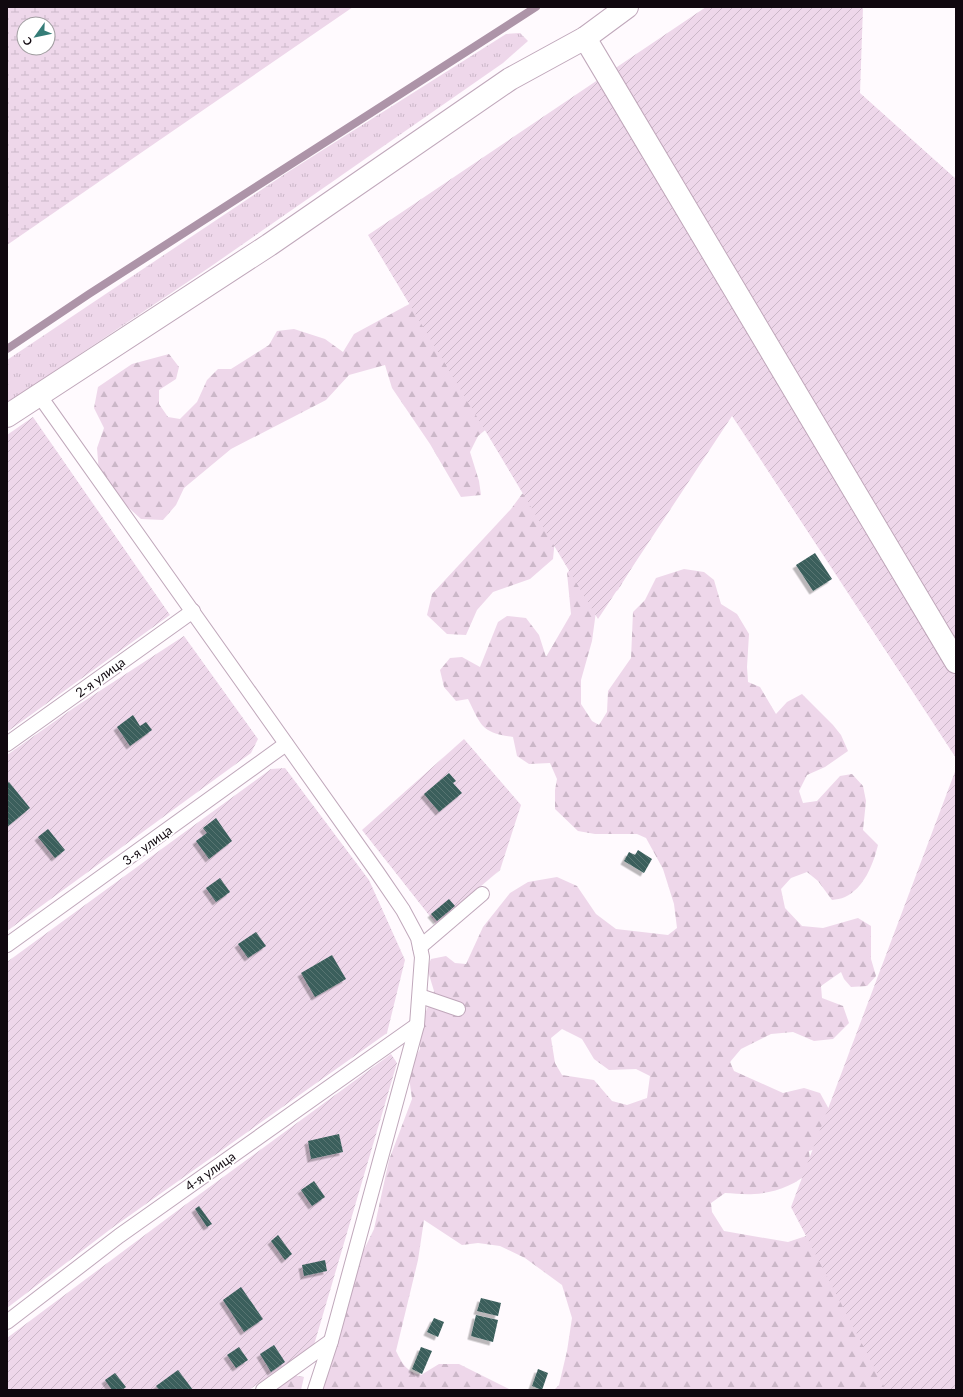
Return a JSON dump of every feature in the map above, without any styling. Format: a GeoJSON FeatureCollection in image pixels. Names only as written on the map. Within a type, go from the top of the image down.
{"type":"FeatureCollection","features":[{"type":"Feature","properties":{"kind":"street"},"geometry":{"type":"LineString","coordinates":[[7,416],[269,245],[498,87],[534,65],[585,38],[627,7]]}},
{"type":"Feature","properties":{"kind":"street"},"geometry":{"type":"LineString","coordinates":[[585,38],[956,662]]}},
{"type":"Feature","properties":{"kind":"lane"},"geometry":{"type":"LineString","coordinates":[[39,395],[377,872],[403,910],[418,938],[422,957],[417,1025],[331,1341],[315,1390]]}},
{"type":"Feature","properties":{"kind":"lane","name":"2-я улица"},"geometry":{"type":"LineString","coordinates":[[7,744],[193,611]]}},
{"type":"Feature","properties":{"kind":"lane","name":"3-я улица"},"geometry":{"type":"LineString","coordinates":[[7,945],[286,744]]}},
{"type":"Feature","properties":{"kind":"lane"},"geometry":{"type":"LineString","coordinates":[[420,947],[482,894]]}},
{"type":"Feature","properties":{"kind":"lane"},"geometry":{"type":"LineString","coordinates":[[420,996],[458,1009]]}},
{"type":"Feature","properties":{"kind":"lane","name":"4-я улица"},"geometry":{"type":"LineString","coordinates":[[7,1322],[119,1236],[417,1025]]}},
{"type":"Feature","properties":{"kind":"lane"},"geometry":{"type":"LineString","coordinates":[[263,1390],[331,1341]]}},
{"type":"Feature","properties":{"kind":"green space"},"geometry":{"type":"Polygon","coordinates":[[[7,7],[353,7],[7,245],[7,7]]]}},
{"type":"Feature","properties":{"kind":"green space"},"geometry":{"type":"Polygon","coordinates":[[[706,7],[863,7],[860,93],[956,179],[956,758],[732,416],[598,619],[368,235],[706,7]]]}},
{"type":"Feature","properties":{"kind":"green space"},"geometry":{"type":"Polygon","coordinates":[[[520,33],[528,41],[503,63],[210,267],[7,403],[7,360],[288,172],[506,34],[520,33]]]}},
{"type":"Feature","properties":{"kind":"green space"},"geometry":{"type":"Polygon","coordinates":[[[448,283],[506,413],[478,436],[470,452],[479,481],[481,495],[461,497],[430,444],[392,388],[385,365],[349,375],[326,400],[231,449],[184,488],[176,505],[163,520],[141,519],[108,489],[99,473],[97,448],[104,428],[94,408],[98,387],[132,364],[169,354],[179,367],[176,379],[159,390],[159,404],[168,417],[180,419],[197,402],[207,380],[218,369],[231,369],[269,345],[277,331],[294,329],[325,339],[343,352],[354,334],[448,283]]]}},
{"type":"Feature","properties":{"kind":"green space"},"geometry":{"type":"Polygon","coordinates":[[[33,417],[170,615],[7,732],[7,435],[33,417]]]}},
{"type":"Feature","properties":{"kind":"green space"},"geometry":{"type":"Polygon","coordinates":[[[542,483],[556,529],[553,559],[530,579],[493,592],[477,610],[466,635],[447,634],[427,615],[432,594],[511,509],[522,494],[542,483]]]}},
{"type":"Feature","properties":{"kind":"green space"},"geometry":{"type":"Polygon","coordinates":[[[587,548],[643,549],[618,590],[597,604],[592,641],[581,680],[581,704],[592,721],[599,725],[607,712],[608,691],[631,658],[633,612],[645,600],[656,578],[684,569],[704,572],[714,580],[721,604],[737,614],[749,634],[747,667],[748,682],[760,687],[776,714],[787,702],[802,694],[833,725],[841,735],[848,751],[825,767],[807,775],[799,791],[803,803],[817,801],[840,776],[852,774],[863,786],[866,801],[863,830],[878,845],[867,875],[852,893],[840,899],[832,900],[818,881],[807,872],[791,878],[781,889],[785,908],[802,926],[823,928],[858,918],[871,926],[871,959],[876,976],[867,986],[851,987],[844,979],[841,972],[821,986],[822,998],[843,1006],[849,1023],[833,1039],[814,1041],[793,1032],[771,1034],[741,1049],[730,1062],[734,1071],[783,1093],[804,1088],[820,1093],[830,1111],[826,1146],[809,1151],[811,1170],[799,1180],[785,1187],[769,1192],[750,1194],[725,1193],[711,1203],[712,1212],[724,1231],[788,1242],[806,1236],[920,1390],[554,1390],[559,1385],[567,1351],[572,1318],[562,1285],[525,1258],[500,1246],[478,1243],[462,1245],[424,1220],[418,1260],[396,1351],[398,1356],[408,1369],[421,1375],[439,1364],[459,1364],[511,1390],[320,1390],[359,1260],[374,1229],[389,1160],[412,1099],[408,1070],[420,1049],[420,1032],[434,991],[427,968],[431,959],[446,956],[455,963],[466,964],[483,927],[510,893],[528,882],[557,877],[577,886],[596,914],[616,929],[668,935],[677,928],[674,904],[663,869],[646,838],[637,834],[595,834],[578,831],[555,809],[555,790],[557,779],[550,763],[529,764],[517,756],[513,737],[494,733],[488,730],[483,726],[468,699],[456,701],[444,687],[440,670],[450,658],[462,657],[480,667],[498,622],[507,616],[526,618],[539,635],[546,657],[571,614],[567,573],[587,548]],[[562,1029],[551,1038],[555,1063],[562,1075],[594,1080],[612,1101],[627,1105],[647,1098],[650,1076],[636,1069],[609,1070],[594,1059],[582,1039],[562,1029]]]}},
{"type":"Feature","properties":{"kind":"green space"},"geometry":{"type":"Polygon","coordinates":[[[184,636],[258,739],[251,753],[7,931],[7,755],[75,707],[184,636]]]}},
{"type":"Feature","properties":{"kind":"green space"},"geometry":{"type":"Polygon","coordinates":[[[464,739],[521,805],[500,870],[436,924],[362,830],[464,739]]]}},
{"type":"Feature","properties":{"kind":"green space"},"geometry":{"type":"Polygon","coordinates":[[[285,768],[369,880],[405,960],[387,1033],[112,1228],[7,1308],[7,962],[271,769],[285,768]]]}},
{"type":"Feature","properties":{"kind":"green space"},"geometry":{"type":"Polygon","coordinates":[[[956,769],[956,1390],[886,1390],[791,1207],[956,769]]]}},
{"type":"Feature","properties":{"kind":"green space"},"geometry":{"type":"Polygon","coordinates":[[[391,1054],[397,1063],[314,1345],[249,1390],[7,1390],[7,1338],[391,1054]]]}},
{"type":"Feature","properties":{"kind":"green space"},"geometry":{"type":"Polygon","coordinates":[[[290,1375],[304,1377],[301,1390],[269,1390],[290,1375]]]}},
{"type":"Feature","properties":{"kind":"building"},"geometry":{"type":"Polygon","coordinates":[[[815,553],[832,579],[813,591],[796,565],[815,553]]]}},
{"type":"Feature","properties":{"kind":"building"},"geometry":{"type":"Polygon","coordinates":[[[133,715],[140,726],[146,722],[152,730],[130,746],[117,727],[133,715]]]}},
{"type":"Feature","properties":{"kind":"building"},"geometry":{"type":"Polygon","coordinates":[[[449,773],[456,781],[453,783],[462,793],[439,812],[424,794],[449,773]]]}},
{"type":"Feature","properties":{"kind":"building"},"geometry":{"type":"Polygon","coordinates":[[[9,782],[30,808],[7,827],[7,783],[9,782]]]}},
{"type":"Feature","properties":{"kind":"building"},"geometry":{"type":"Polygon","coordinates":[[[216,818],[232,841],[209,859],[196,841],[207,833],[203,828],[216,818]]]}},
{"type":"Feature","properties":{"kind":"building"},"geometry":{"type":"Polygon","coordinates":[[[48,829],[65,850],[55,858],[38,837],[48,829]]]}},
{"type":"Feature","properties":{"kind":"building"},"geometry":{"type":"Polygon","coordinates":[[[638,850],[652,859],[644,873],[624,861],[629,852],[635,855],[638,850]]]}},
{"type":"Feature","properties":{"kind":"building"},"geometry":{"type":"Polygon","coordinates":[[[220,878],[230,892],[216,902],[206,888],[220,878]]]}},
{"type":"Feature","properties":{"kind":"building"},"geometry":{"type":"Polygon","coordinates":[[[449,899],[455,906],[437,921],[431,914],[449,899]]]}},
{"type":"Feature","properties":{"kind":"building"},"geometry":{"type":"Polygon","coordinates":[[[256,932],[266,946],[248,958],[238,944],[256,932]]]}},
{"type":"Feature","properties":{"kind":"building"},"geometry":{"type":"Polygon","coordinates":[[[332,955],[346,979],[315,997],[301,973],[332,955]]]}},
{"type":"Feature","properties":{"kind":"building"},"geometry":{"type":"Polygon","coordinates":[[[339,1134],[343,1152],[311,1159],[308,1141],[339,1134]]]}},
{"type":"Feature","properties":{"kind":"building"},"geometry":{"type":"Polygon","coordinates":[[[314,1181],[325,1197],[312,1206],[301,1190],[314,1181]]]}},
{"type":"Feature","properties":{"kind":"building"},"geometry":{"type":"Polygon","coordinates":[[[199,1206],[212,1224],[207,1227],[195,1209],[199,1206]]]}},
{"type":"Feature","properties":{"kind":"building"},"geometry":{"type":"Polygon","coordinates":[[[278,1235],[292,1254],[285,1260],[271,1241],[278,1235]]]}},
{"type":"Feature","properties":{"kind":"building"},"geometry":{"type":"Polygon","coordinates":[[[325,1260],[327,1271],[304,1276],[302,1265],[325,1260]]]}},
{"type":"Feature","properties":{"kind":"building"},"geometry":{"type":"Polygon","coordinates":[[[241,1287],[263,1319],[244,1332],[223,1300],[241,1287]]]}},
{"type":"Feature","properties":{"kind":"building"},"geometry":{"type":"Polygon","coordinates":[[[481,1298],[501,1303],[498,1316],[477,1311],[481,1298]]]}},
{"type":"Feature","properties":{"kind":"building"},"geometry":{"type":"Polygon","coordinates":[[[476,1315],[498,1320],[493,1342],[471,1336],[476,1315]]]}},
{"type":"Feature","properties":{"kind":"building"},"geometry":{"type":"Polygon","coordinates":[[[434,1318],[444,1322],[438,1337],[427,1332],[434,1318]]]}},
{"type":"Feature","properties":{"kind":"building"},"geometry":{"type":"Polygon","coordinates":[[[274,1345],[285,1362],[271,1372],[260,1354],[274,1345]]]}},
{"type":"Feature","properties":{"kind":"building"},"geometry":{"type":"Polygon","coordinates":[[[239,1347],[248,1360],[236,1368],[227,1355],[239,1347]]]}},
{"type":"Feature","properties":{"kind":"building"},"geometry":{"type":"Polygon","coordinates":[[[421,1347],[432,1351],[422,1374],[412,1369],[421,1347]]]}},
{"type":"Feature","properties":{"kind":"building"},"geometry":{"type":"Polygon","coordinates":[[[538,1369],[548,1373],[542,1390],[532,1386],[538,1369]]]}},
{"type":"Feature","properties":{"kind":"building"},"geometry":{"type":"Polygon","coordinates":[[[178,1370],[193,1390],[159,1390],[156,1386],[178,1370]]]}},
{"type":"Feature","properties":{"kind":"building"},"geometry":{"type":"Polygon","coordinates":[[[115,1373],[126,1387],[122,1390],[112,1390],[105,1380],[115,1373]]]}},
{"type":"Feature","properties":{"kind":"waterway"},"geometry":{"type":"LineString","coordinates":[[7,349],[89,294],[536,7]]}}]}
